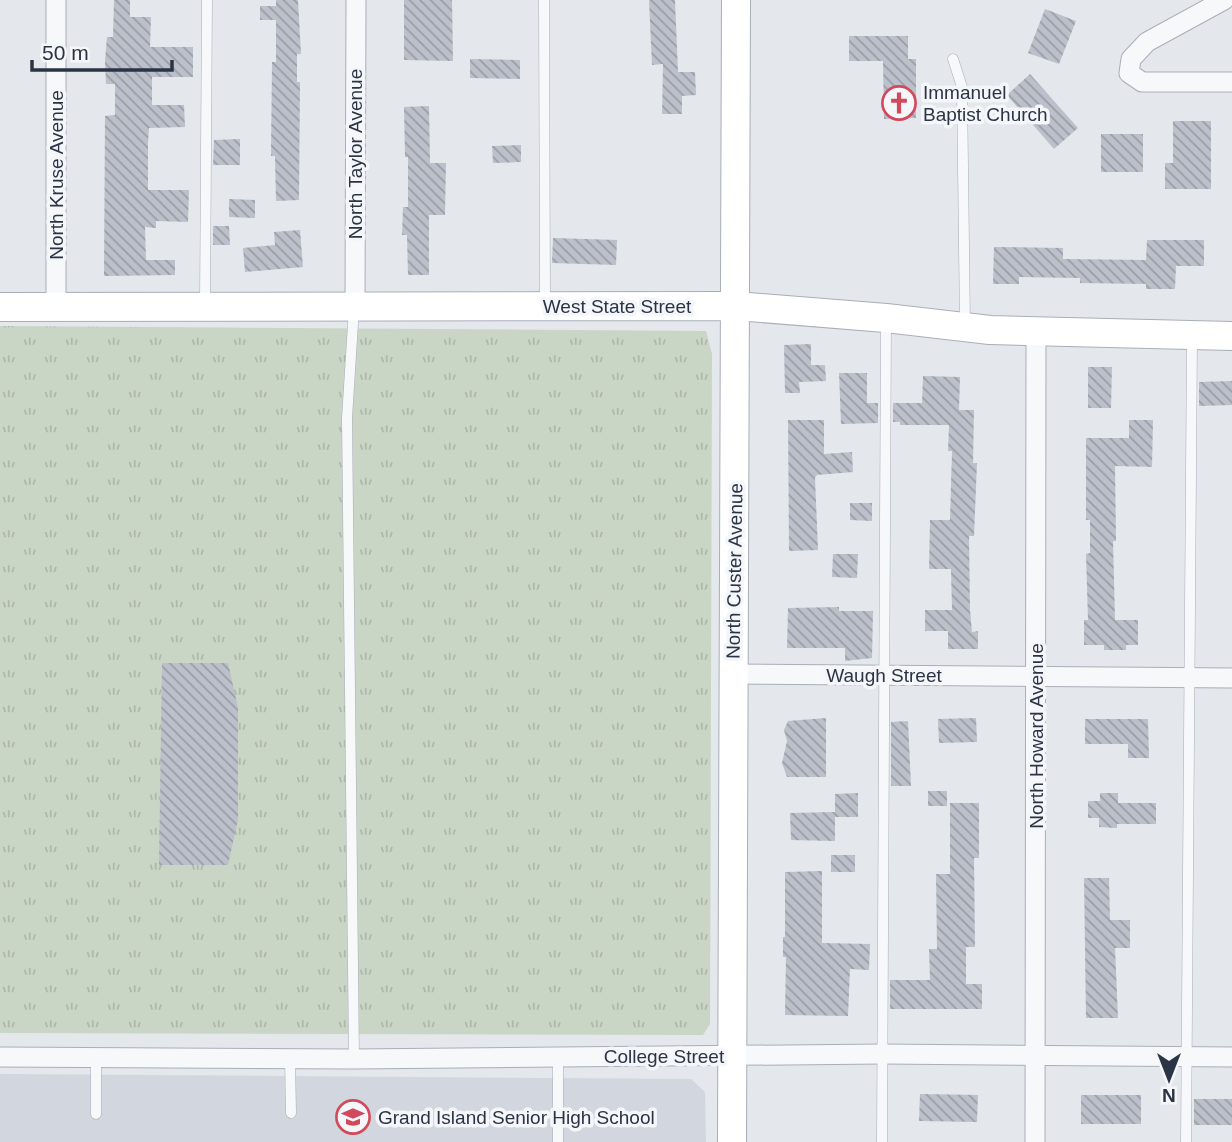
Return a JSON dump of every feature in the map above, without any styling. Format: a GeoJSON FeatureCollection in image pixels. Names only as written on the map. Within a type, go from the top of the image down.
{"type":"FeatureCollection","features":[{"type":"Feature","properties":{"kind":"street","name":"North Kruse Avenue"},"geometry":{"type":"LineString","coordinates":[[56,0],[56,307]]}},
{"type":"Feature","properties":{"kind":"street","name":"North Taylor Avenue"},"geometry":{"type":"LineString","coordinates":[[355,307],[356,0]]}},
{"type":"Feature","properties":{"kind":"street","name":"North Custer Avenue"},"geometry":{"type":"LineString","coordinates":[[732,1142],[736,0]]}},
{"type":"Feature","properties":{"kind":"street"},"geometry":{"type":"LineString","coordinates":[[1224,0],[1147,42],[1131,59],[1129,73],[1142,82],[1232,82]]}},
{"type":"Feature","properties":{"kind":"street","name":"West State Street"},"geometry":{"type":"LineString","coordinates":[[0,307],[736,306],[965,327],[1232,336]]}},
{"type":"Feature","properties":{"kind":"street","name":"North Howard Avenue"},"geometry":{"type":"LineString","coordinates":[[1035,1142],[1036,331]]}},
{"type":"Feature","properties":{"kind":"street","name":"Waugh Street"},"geometry":{"type":"LineString","coordinates":[[733,674],[1232,678]]}},
{"type":"Feature","properties":{"kind":"street","name":"College Street"},"geometry":{"type":"LineString","coordinates":[[0,1057],[354,1059],[883,1054],[1232,1057]]}},
{"type":"Feature","properties":{"kind":"lane"},"geometry":{"type":"LineString","coordinates":[[205,307],[207,0]]}},
{"type":"Feature","properties":{"kind":"lane"},"geometry":{"type":"LineString","coordinates":[[544,0],[545,307]]}},
{"type":"Feature","properties":{"kind":"lane"},"geometry":{"type":"LineString","coordinates":[[953,59],[962,87],[965,327]]}},
{"type":"Feature","properties":{"kind":"lane"},"geometry":{"type":"LineString","coordinates":[[354,1059],[348,418],[355,307]]}},
{"type":"Feature","properties":{"kind":"lane"},"geometry":{"type":"LineString","coordinates":[[882,1142],[886,318]]}},
{"type":"Feature","properties":{"kind":"lane"},"geometry":{"type":"LineString","coordinates":[[1186,1142],[1192,335]]}},
{"type":"Feature","properties":{"kind":"lane"},"geometry":{"type":"LineString","coordinates":[[96,1056],[96,1114]]}},
{"type":"Feature","properties":{"kind":"lane"},"geometry":{"type":"LineString","coordinates":[[558,1056],[558,1142]]}},
{"type":"Feature","properties":{"kind":"lane"},"geometry":{"type":"LineString","coordinates":[[290,1059],[291,1113]]}},
{"type":"Feature","properties":{"kind":"shaded area","name":"Grand Island Senior High School"},"geometry":{"type":"Polygon","coordinates":[[[0,1074],[691,1079],[705,1092],[706,1142],[0,1142],[0,1074]]]}},
{"type":"Feature","properties":{"kind":"green space"},"geometry":{"type":"Polygon","coordinates":[[[0,326],[706,331],[712,354],[710,1024],[703,1035],[0,1033],[0,326]]]}},
{"type":"Feature","properties":{"kind":"building"},"geometry":{"type":"Polygon","coordinates":[[[114,0],[130,0],[130,17],[151,17],[150,47],[193,47],[193,77],[152,77],[152,105],[184,105],[185,127],[149,128],[148,143],[148,190],[189,190],[188,222],[156,221],[156,228],[145,227],[146,260],[175,260],[175,275],[104,276],[105,116],[115,115],[115,84],[106,84],[105,61],[107,37],[113,37],[114,0]]]}},
{"type":"Feature","properties":{"kind":"building"},"geometry":{"type":"Polygon","coordinates":[[[276,0],[298,0],[301,54],[297,54],[297,82],[300,82],[299,200],[276,201],[275,156],[271,156],[272,62],[276,62],[276,20],[260,20],[260,6],[276,6],[276,0]]]}},
{"type":"Feature","properties":{"kind":"building"},"geometry":{"type":"Polygon","coordinates":[[[404,0],[452,0],[453,61],[404,60],[404,0]]]}},
{"type":"Feature","properties":{"kind":"building"},"geometry":{"type":"Polygon","coordinates":[[[649,0],[675,0],[678,72],[695,72],[696,95],[682,96],[682,114],[662,114],[663,64],[652,65],[649,0]]]}},
{"type":"Feature","properties":{"kind":"building"},"geometry":{"type":"Polygon","coordinates":[[[1045,9],[1076,21],[1059,64],[1028,53],[1045,9]]]}},
{"type":"Feature","properties":{"kind":"building"},"geometry":{"type":"Polygon","coordinates":[[[849,36],[908,36],[908,59],[916,59],[916,118],[884,119],[883,61],[849,61],[849,36]]]}},
{"type":"Feature","properties":{"kind":"building"},"geometry":{"type":"Polygon","coordinates":[[[470,59],[520,60],[520,79],[470,78],[470,59]]]}},
{"type":"Feature","properties":{"kind":"building"},"geometry":{"type":"Polygon","coordinates":[[[1030,74],[1078,128],[1054,149],[1007,95],[1030,74]]]}},
{"type":"Feature","properties":{"kind":"building"},"geometry":{"type":"Polygon","coordinates":[[[429,106],[430,163],[446,163],[445,215],[429,215],[429,275],[408,275],[407,235],[402,235],[403,207],[408,207],[404,107],[429,106]]]}},
{"type":"Feature","properties":{"kind":"building"},"geometry":{"type":"Polygon","coordinates":[[[1173,121],[1211,121],[1211,189],[1165,189],[1165,163],[1173,163],[1173,121]]]}},
{"type":"Feature","properties":{"kind":"building"},"geometry":{"type":"Polygon","coordinates":[[[1101,134],[1143,134],[1143,172],[1101,172],[1101,134]]]}},
{"type":"Feature","properties":{"kind":"building"},"geometry":{"type":"Polygon","coordinates":[[[240,139],[240,165],[213,165],[214,140],[240,139]]]}},
{"type":"Feature","properties":{"kind":"building"},"geometry":{"type":"Polygon","coordinates":[[[521,145],[521,162],[493,163],[492,146],[521,145]]]}},
{"type":"Feature","properties":{"kind":"building"},"geometry":{"type":"Polygon","coordinates":[[[229,199],[255,200],[255,218],[229,217],[229,199]]]}},
{"type":"Feature","properties":{"kind":"building"},"geometry":{"type":"Polygon","coordinates":[[[213,226],[229,226],[230,245],[213,245],[213,226]]]}},
{"type":"Feature","properties":{"kind":"building"},"geometry":{"type":"Polygon","coordinates":[[[300,230],[303,267],[245,272],[243,248],[275,245],[274,232],[300,230]]]}},
{"type":"Feature","properties":{"kind":"building"},"geometry":{"type":"Polygon","coordinates":[[[553,238],[617,240],[616,265],[552,263],[553,238]]]}},
{"type":"Feature","properties":{"kind":"building"},"geometry":{"type":"Polygon","coordinates":[[[1147,240],[1204,240],[1204,266],[1176,266],[1175,289],[1146,289],[1146,284],[1080,283],[1080,278],[1019,277],[1019,284],[993,284],[994,247],[1063,248],[1063,259],[1146,260],[1147,240]]]}},
{"type":"Feature","properties":{"kind":"building"},"geometry":{"type":"Polygon","coordinates":[[[811,344],[811,365],[825,365],[826,381],[799,382],[800,393],[785,393],[784,345],[811,344]]]}},
{"type":"Feature","properties":{"kind":"building"},"geometry":{"type":"Polygon","coordinates":[[[1088,367],[1112,367],[1111,408],[1088,408],[1088,367]]]}},
{"type":"Feature","properties":{"kind":"building"},"geometry":{"type":"Polygon","coordinates":[[[839,373],[867,373],[867,403],[878,403],[878,423],[841,424],[839,373]]]}},
{"type":"Feature","properties":{"kind":"building"},"geometry":{"type":"Polygon","coordinates":[[[923,376],[960,377],[959,410],[974,410],[973,463],[977,463],[974,536],[969,536],[970,610],[972,632],[978,631],[978,649],[948,649],[948,631],[925,631],[925,610],[952,610],[951,569],[929,569],[930,520],[950,520],[952,451],[948,451],[949,425],[900,425],[900,422],[893,422],[893,403],[922,403],[923,376]]]}},
{"type":"Feature","properties":{"kind":"building"},"geometry":{"type":"Polygon","coordinates":[[[1232,381],[1232,405],[1199,406],[1199,382],[1232,381]]]}},
{"type":"Feature","properties":{"kind":"building"},"geometry":{"type":"Polygon","coordinates":[[[788,420],[824,420],[824,454],[852,452],[853,472],[817,475],[815,478],[818,550],[789,551],[788,420]]]}},
{"type":"Feature","properties":{"kind":"building"},"geometry":{"type":"Polygon","coordinates":[[[1129,420],[1153,420],[1152,467],[1115,466],[1115,620],[1138,620],[1138,645],[1126,645],[1126,650],[1104,650],[1104,645],[1084,645],[1084,620],[1088,620],[1086,554],[1090,553],[1090,520],[1086,520],[1086,438],[1129,438],[1129,420]]]}},
{"type":"Feature","properties":{"kind":"building"},"geometry":{"type":"Polygon","coordinates":[[[850,503],[872,503],[872,521],[850,520],[850,503]]]}},
{"type":"Feature","properties":{"kind":"building"},"geometry":{"type":"Polygon","coordinates":[[[833,554],[858,554],[857,578],[832,577],[833,554]]]}},
{"type":"Feature","properties":{"kind":"building"},"geometry":{"type":"Polygon","coordinates":[[[839,607],[839,611],[873,611],[872,658],[845,661],[845,648],[787,648],[788,608],[839,607]]]}},
{"type":"Feature","properties":{"kind":"building"},"geometry":{"type":"Polygon","coordinates":[[[162,663],[228,663],[238,708],[238,819],[228,865],[159,865],[162,663]]]}},
{"type":"Feature","properties":{"kind":"building"},"geometry":{"type":"Polygon","coordinates":[[[826,718],[826,777],[787,777],[782,763],[787,741],[784,730],[788,721],[826,718]]]}},
{"type":"Feature","properties":{"kind":"building"},"geometry":{"type":"Polygon","coordinates":[[[976,718],[977,742],[939,743],[938,719],[976,718]]]}},
{"type":"Feature","properties":{"kind":"building"},"geometry":{"type":"Polygon","coordinates":[[[1085,719],[1148,719],[1149,758],[1128,758],[1128,744],[1085,744],[1085,719]]]}},
{"type":"Feature","properties":{"kind":"building"},"geometry":{"type":"Polygon","coordinates":[[[908,721],[911,786],[891,786],[891,722],[908,721]]]}},
{"type":"Feature","properties":{"kind":"building"},"geometry":{"type":"Polygon","coordinates":[[[928,791],[947,791],[947,806],[928,806],[928,791]]]}},
{"type":"Feature","properties":{"kind":"building"},"geometry":{"type":"Polygon","coordinates":[[[858,793],[858,817],[835,817],[835,794],[858,793]]]}},
{"type":"Feature","properties":{"kind":"building"},"geometry":{"type":"Polygon","coordinates":[[[1100,793],[1118,793],[1118,803],[1156,803],[1156,824],[1099,827],[1099,818],[1088,818],[1088,801],[1100,801],[1100,793]]]}},
{"type":"Feature","properties":{"kind":"building"},"geometry":{"type":"Polygon","coordinates":[[[950,803],[979,803],[979,858],[974,858],[975,947],[966,947],[966,984],[982,984],[982,1009],[890,1009],[890,980],[930,980],[929,949],[937,949],[936,874],[950,874],[950,803]]]}},
{"type":"Feature","properties":{"kind":"building"},"geometry":{"type":"Polygon","coordinates":[[[835,812],[835,841],[791,840],[790,813],[835,812]]]}},
{"type":"Feature","properties":{"kind":"building"},"geometry":{"type":"Polygon","coordinates":[[[831,855],[855,855],[855,872],[831,872],[831,855]]]}},
{"type":"Feature","properties":{"kind":"building"},"geometry":{"type":"Polygon","coordinates":[[[822,871],[822,943],[870,944],[869,970],[850,969],[848,1016],[785,1015],[785,872],[822,871]]]}},
{"type":"Feature","properties":{"kind":"building"},"geometry":{"type":"Polygon","coordinates":[[[1084,878],[1109,878],[1110,920],[1130,920],[1130,948],[1115,948],[1118,1018],[1086,1018],[1084,878]]]}},
{"type":"Feature","properties":{"kind":"building"},"geometry":{"type":"Polygon","coordinates":[[[920,1094],[978,1095],[977,1122],[919,1121],[920,1094]]]}},
{"type":"Feature","properties":{"kind":"building"},"geometry":{"type":"Polygon","coordinates":[[[1081,1095],[1141,1095],[1141,1124],[1081,1124],[1081,1095]]]}},
{"type":"Feature","properties":{"kind":"building"},"geometry":{"type":"Polygon","coordinates":[[[1194,1099],[1232,1099],[1232,1125],[1194,1125],[1194,1099]]]}},
{"type":"Feature","properties":{"kind":"place","name":"Immanuel Baptist Church"},"geometry":{"type":"Point","coordinates":[899,103]}},
{"type":"Feature","properties":{"kind":"place","name":"Grand Island Senior High School"},"geometry":{"type":"Point","coordinates":[353,1117]}}]}
